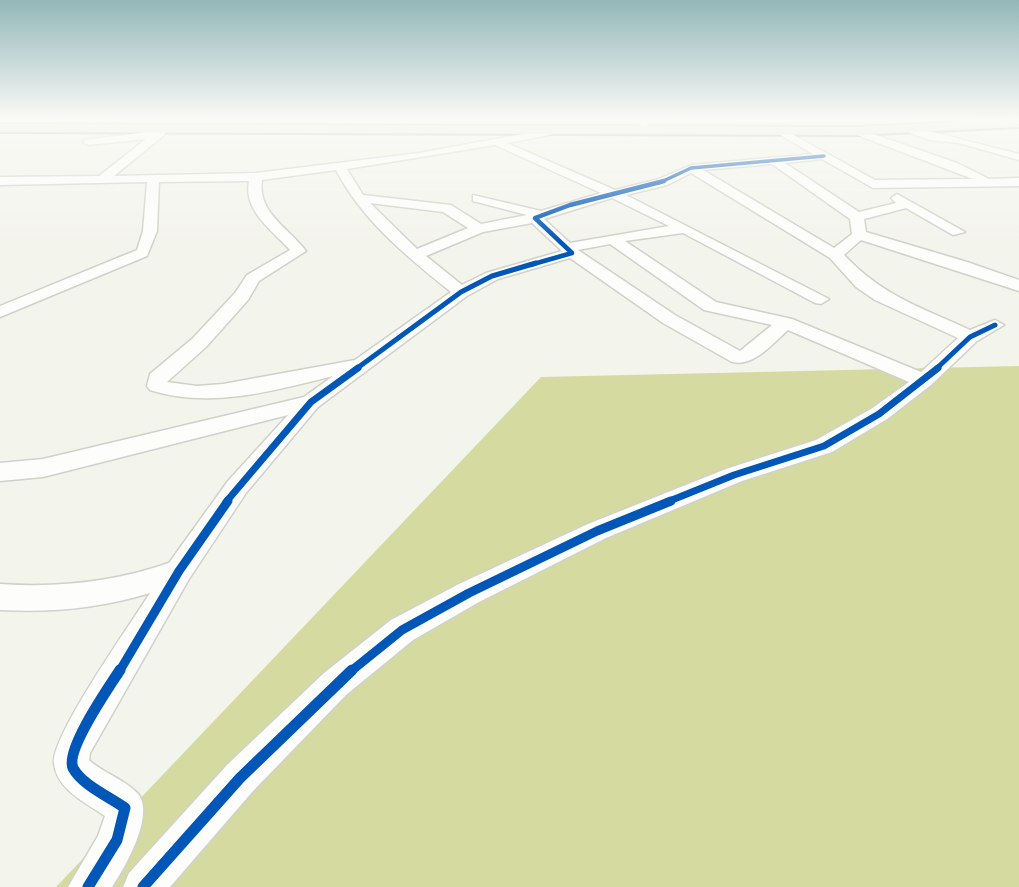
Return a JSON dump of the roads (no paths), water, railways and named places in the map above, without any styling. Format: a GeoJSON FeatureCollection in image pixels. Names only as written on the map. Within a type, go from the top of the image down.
{"type":"FeatureCollection","features":[{"type":"Feature","properties":{"kind":"street"},"geometry":{"type":"LineString","coordinates":[[101,180],[125,159]]}},
{"type":"Feature","properties":{"kind":"street"},"geometry":{"type":"LineString","coordinates":[[0,181],[153,181],[256,177],[384,159]]}},
{"type":"Feature","properties":{"kind":"street"},"geometry":{"type":"LineString","coordinates":[[537,159],[616,195],[821,299]]}},
{"type":"Feature","properties":{"kind":"street"},"geometry":{"type":"LineString","coordinates":[[416,255],[479,229],[663,182],[691,169],[791,159]]}},
{"type":"Feature","properties":{"kind":"street"},"geometry":{"type":"LineString","coordinates":[[830,159],[958,232]]}},
{"type":"Feature","properties":{"kind":"street"},"geometry":{"type":"LineString","coordinates":[[936,159],[952,164],[987,182]]}},
{"type":"Feature","properties":{"kind":"street"},"geometry":{"type":"LineString","coordinates":[[775,161],[858,217],[908,204]]}},
{"type":"Feature","properties":{"kind":"street"},"geometry":{"type":"LineString","coordinates":[[340,166],[357,198],[416,255],[461,292]]}},
{"type":"Feature","properties":{"kind":"street"},"geometry":{"type":"LineString","coordinates":[[143,887],[240,778],[335,684],[402,630],[469,593],[597,531],[734,475],[824,446],[879,414],[924,381],[983,331],[881,296],[862,284],[835,254],[691,169]]}},
{"type":"Feature","properties":{"kind":"street"},"geometry":{"type":"LineString","coordinates":[[256,177],[255,200],[265,217],[299,251],[253,278],[242,296],[199,343],[157,379],[157,386],[183,391],[252,388],[366,360]]}},
{"type":"Feature","properties":{"kind":"street"},"geometry":{"type":"LineString","coordinates":[[0,313],[142,253],[149,242],[153,181]]}},
{"type":"Feature","properties":{"kind":"street"},"geometry":{"type":"LineString","coordinates":[[873,184],[1019,183]]}},
{"type":"Feature","properties":{"kind":"street"},"geometry":{"type":"LineString","coordinates":[[357,198],[446,208],[479,229]]}},
{"type":"Feature","properties":{"kind":"street"},"geometry":{"type":"LineString","coordinates":[[478,198],[537,216],[570,250],[669,319],[739,358],[747,355],[786,323]]}},
{"type":"Feature","properties":{"kind":"street"},"geometry":{"type":"LineString","coordinates":[[858,217],[859,235]]}},
{"type":"Feature","properties":{"kind":"street"},"geometry":{"type":"LineString","coordinates":[[88,887],[114,851],[124,827],[125,808],[78,775],[72,766],[72,756],[82,733],[179,571],[237,487],[311,402],[461,292],[492,275],[613,239],[684,229]]}},
{"type":"Feature","properties":{"kind":"street"},"geometry":{"type":"LineString","coordinates":[[835,254],[859,235]]}},
{"type":"Feature","properties":{"kind":"street"},"geometry":{"type":"LineString","coordinates":[[859,235],[962,265],[1019,286]]}},
{"type":"Feature","properties":{"kind":"street"},"geometry":{"type":"LineString","coordinates":[[613,239],[710,306],[786,323],[924,381]]}},
{"type":"Feature","properties":{"kind":"street"},"geometry":{"type":"LineString","coordinates":[[0,472],[43,468],[311,402]]}},
{"type":"Feature","properties":{"kind":"street"},"geometry":{"type":"LineString","coordinates":[[0,597],[25,600],[93,594],[152,581],[179,571]]}}]}
